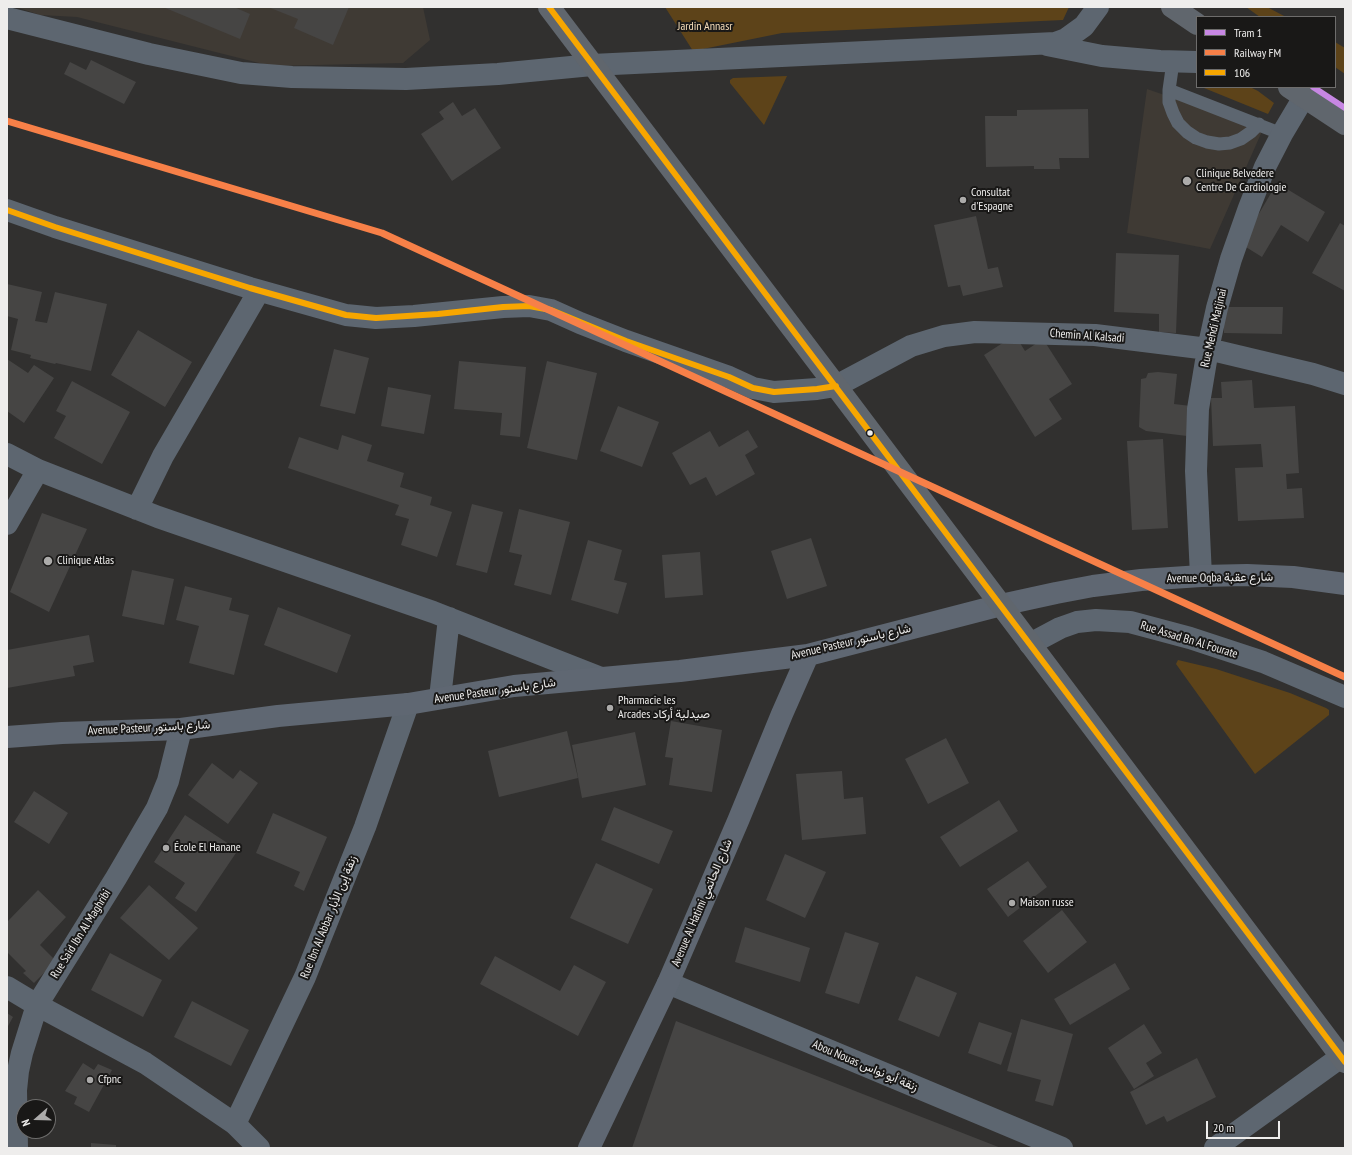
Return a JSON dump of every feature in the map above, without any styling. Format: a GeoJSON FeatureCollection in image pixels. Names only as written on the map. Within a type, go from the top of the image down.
{"type":"FeatureCollection","features":[{"type":"Feature","properties":{"kind":"main road"},"geometry":{"type":"LineString","coordinates":[[548,7],[836,386],[1343,1060]]}},
{"type":"Feature","properties":{"kind":"main road"},"geometry":{"type":"LineString","coordinates":[[1172,7],[1196,23]]}},
{"type":"Feature","properties":{"kind":"main road"},"geometry":{"type":"LineString","coordinates":[[1296,92],[1345,124]]}},
{"type":"Feature","properties":{"kind":"street"},"geometry":{"type":"LineString","coordinates":[[7,18],[149,54],[241,74],[292,77],[406,79],[498,74],[592,65],[1055,43],[1076,33],[1088,21],[1098,7]]}},
{"type":"Feature","properties":{"kind":"street"},"geometry":{"type":"LineString","coordinates":[[1044,44],[1102,56],[1173,62],[1196,62]]}},
{"type":"Feature","properties":{"kind":"street","name":"Rue Mehdi Matjinai"},"geometry":{"type":"LineString","coordinates":[[1201,576],[1196,471],[1198,409],[1208,349],[1217,308],[1231,259],[1265,167],[1282,134],[1296,92]]}},
{"type":"Feature","properties":{"kind":"street","name":"Chemin Al Kalsadi"},"geometry":{"type":"LineString","coordinates":[[7,210],[55,227],[259,291],[346,315],[376,318],[529,306],[552,310],[580,324],[626,342],[729,378],[753,388],[774,392],[836,386],[911,346],[944,336],[975,332],[1095,335],[1208,349],[1312,374],[1345,384]]}},
{"type":"Feature","properties":{"kind":"street"},"geometry":{"type":"LineString","coordinates":[[137,509],[167,450],[259,291]]}},
{"type":"Feature","properties":{"kind":"street"},"geometry":{"type":"LineString","coordinates":[[7,454],[38,470],[137,509],[449,618],[601,678]]}},
{"type":"Feature","properties":{"kind":"street"},"geometry":{"type":"LineString","coordinates":[[7,524],[38,470]]}},
{"type":"Feature","properties":{"kind":"street","name":"Avenue Oqba شارع عقبة"},"geometry":{"type":"LineString","coordinates":[[1001,605],[1093,586],[1141,580],[1201,576],[1247,575],[1293,578],[1345,584]]}},
{"type":"Feature","properties":{"kind":"street","name":"Avenue Pasteur شارع باستور"},"geometry":{"type":"LineString","coordinates":[[7,737],[62,733],[181,729],[278,716],[408,704],[514,686],[680,671],[808,655],[1001,605]]}},
{"type":"Feature","properties":{"kind":"street"},"geometry":{"type":"LineString","coordinates":[[440,698],[449,618]]}},
{"type":"Feature","properties":{"kind":"street","name":"Rue Assad Bn Al Fourate"},"geometry":{"type":"LineString","coordinates":[[1030,644],[1060,628],[1077,622],[1096,620],[1130,622],[1190,638],[1263,662],[1345,697]]}},
{"type":"Feature","properties":{"kind":"street","name":"Avenue Al Hatimi شارع الحاتمي"},"geometry":{"type":"LineString","coordinates":[[589,1148],[668,983],[808,655]]}},
{"type":"Feature","properties":{"kind":"street","name":"Rue Ibn Al Abbar زنقة إبن الأبار"},"geometry":{"type":"LineString","coordinates":[[235,1124],[305,977],[365,827],[408,704]]}},
{"type":"Feature","properties":{"kind":"street","name":"Rue Said Ibn Al Maghribi"},"geometry":{"type":"LineString","coordinates":[[17,1148],[16,1090],[18,1071],[37,1005],[116,878],[157,808],[168,781],[181,729]]}},
{"type":"Feature","properties":{"kind":"street","name":"Abou Nouas زنقة أبو نواس"},"geometry":{"type":"LineString","coordinates":[[668,983],[1059,1148]]}},
{"type":"Feature","properties":{"kind":"street"},"geometry":{"type":"LineString","coordinates":[[7,986],[37,1005],[145,1063],[235,1124],[259,1148]]}},
{"type":"Feature","properties":{"kind":"street"},"geometry":{"type":"LineString","coordinates":[[1215,1148],[1343,1060]]}},
{"type":"Feature","properties":{"kind":"lane"},"geometry":{"type":"LineString","coordinates":[[1173,62],[1168,90],[1169,102],[1178,124],[1187,132],[1196,138],[1207,142],[1219,144],[1230,143],[1241,139],[1259,124]]}},
{"type":"Feature","properties":{"kind":"lane"},"geometry":{"type":"LineString","coordinates":[[1168,90],[1282,134]]}},
{"type":"Feature","properties":{"kind":"shaded area"},"geometry":{"type":"Polygon","coordinates":[[[16,7],[423,7],[430,40],[403,63],[271,66],[77,17],[40,15],[16,7]]]}},
{"type":"Feature","properties":{"kind":"shaded area","name":"Clinique Belvedere Centre De Cardiologie"},"geometry":{"type":"Polygon","coordinates":[[[1147,89],[1263,129],[1210,249],[1127,233],[1147,89]]]}},
{"type":"Feature","properties":{"kind":"green space","name":"Jardin Annasr"},"geometry":{"type":"Polygon","coordinates":[[[665,7],[1069,7],[1063,20],[782,33],[693,51],[665,7]]]}},
{"type":"Feature","properties":{"kind":"green space"},"geometry":{"type":"Polygon","coordinates":[[[1246,7],[1267,7],[1284,16],[1259,16],[1246,7]]]}},
{"type":"Feature","properties":{"kind":"green space"},"geometry":{"type":"Polygon","coordinates":[[[1336,43],[1345,48],[1345,74],[1336,68],[1336,43]]]}},
{"type":"Feature","properties":{"kind":"green space"},"geometry":{"type":"Polygon","coordinates":[[[787,76],[764,125],[730,83],[730,80],[733,78],[787,76]]]}},
{"type":"Feature","properties":{"kind":"green space"},"geometry":{"type":"Polygon","coordinates":[[[1204,88],[1252,88],[1274,103],[1268,114],[1204,88]]]}},
{"type":"Feature","properties":{"kind":"green space"},"geometry":{"type":"Polygon","coordinates":[[[1178,660],[1216,669],[1290,693],[1326,708],[1329,710],[1329,715],[1255,774],[1176,664],[1178,660]]]}},
{"type":"Feature","properties":{"kind":"building"},"geometry":{"type":"Polygon","coordinates":[[[163,7],[234,7],[250,14],[240,39],[163,7]]]}},
{"type":"Feature","properties":{"kind":"building"},"geometry":{"type":"Polygon","coordinates":[[[268,7],[349,7],[333,45],[294,28],[298,19],[268,7]]]}},
{"type":"Feature","properties":{"kind":"building"},"geometry":{"type":"Polygon","coordinates":[[[91,60],[136,82],[124,104],[64,74],[70,62],[86,70],[91,60]]]}},
{"type":"Feature","properties":{"kind":"building"},"geometry":{"type":"Polygon","coordinates":[[[453,102],[462,116],[475,108],[501,148],[452,181],[421,134],[444,119],[439,112],[453,102]]]}},
{"type":"Feature","properties":{"kind":"building"},"geometry":{"type":"Polygon","coordinates":[[[1088,109],[1089,158],[1059,158],[1060,169],[1034,169],[1034,166],[986,167],[985,116],[1017,116],[1017,110],[1088,109]]]}},
{"type":"Feature","properties":{"kind":"building"},"geometry":{"type":"Polygon","coordinates":[[[1277,183],[1325,212],[1308,242],[1281,225],[1262,257],[1241,244],[1277,183]]]}},
{"type":"Feature","properties":{"kind":"building"},"geometry":{"type":"Polygon","coordinates":[[[976,216],[988,269],[998,267],[1003,287],[963,296],[960,285],[948,287],[934,225],[976,216]]]}},
{"type":"Feature","properties":{"kind":"building"},"geometry":{"type":"Polygon","coordinates":[[[1340,223],[1345,226],[1345,291],[1312,273],[1340,223]]]}},
{"type":"Feature","properties":{"kind":"building"},"geometry":{"type":"Polygon","coordinates":[[[1116,253],[1179,255],[1176,333],[1159,332],[1159,314],[1114,312],[1116,253]]]}},
{"type":"Feature","properties":{"kind":"building"},"geometry":{"type":"Polygon","coordinates":[[[7,284],[42,292],[35,321],[47,323],[55,292],[107,304],[91,371],[30,358],[31,355],[11,350],[18,319],[7,316],[7,284]]]}},
{"type":"Feature","properties":{"kind":"building"},"geometry":{"type":"Polygon","coordinates":[[[1224,307],[1283,307],[1282,334],[1224,333],[1224,307]]]}},
{"type":"Feature","properties":{"kind":"building"},"geometry":{"type":"Polygon","coordinates":[[[138,330],[192,362],[165,407],[111,375],[138,330]]]}},
{"type":"Feature","properties":{"kind":"building"},"geometry":{"type":"Polygon","coordinates":[[[1015,335],[1025,351],[1043,339],[1072,384],[1049,399],[1062,419],[1035,437],[984,355],[1015,335]]]}},
{"type":"Feature","properties":{"kind":"building"},"geometry":{"type":"Polygon","coordinates":[[[334,349],[369,358],[355,414],[320,406],[334,349]]]}},
{"type":"Feature","properties":{"kind":"building"},"geometry":{"type":"Polygon","coordinates":[[[7,359],[28,373],[34,365],[54,378],[24,423],[7,411],[7,359]]]}},
{"type":"Feature","properties":{"kind":"building"},"geometry":{"type":"Polygon","coordinates":[[[459,361],[526,367],[520,437],[500,435],[502,413],[454,409],[459,361]]]}},
{"type":"Feature","properties":{"kind":"building"},"geometry":{"type":"Polygon","coordinates":[[[547,361],[597,373],[577,460],[527,448],[547,361]]]}},
{"type":"Feature","properties":{"kind":"building"},"geometry":{"type":"Polygon","coordinates":[[[1158,372],[1177,374],[1174,404],[1191,406],[1187,436],[1146,431],[1139,427],[1141,379],[1146,378],[1148,373],[1158,372]]]}},
{"type":"Feature","properties":{"kind":"building"},"geometry":{"type":"Polygon","coordinates":[[[1252,380],[1254,408],[1295,406],[1299,473],[1286,474],[1287,489],[1302,488],[1304,518],[1238,521],[1235,468],[1263,467],[1261,444],[1213,446],[1211,398],[1222,398],[1221,382],[1252,380]]]}},
{"type":"Feature","properties":{"kind":"building"},"geometry":{"type":"Polygon","coordinates":[[[72,381],[130,412],[102,464],[54,438],[66,416],[56,411],[72,381]]]}},
{"type":"Feature","properties":{"kind":"building"},"geometry":{"type":"Polygon","coordinates":[[[388,387],[431,395],[424,434],[381,426],[388,387]]]}},
{"type":"Feature","properties":{"kind":"building"},"geometry":{"type":"Polygon","coordinates":[[[618,406],[659,422],[642,467],[600,451],[618,406]]]}},
{"type":"Feature","properties":{"kind":"building"},"geometry":{"type":"Polygon","coordinates":[[[748,430],[758,447],[745,455],[755,474],[716,496],[706,477],[690,485],[672,453],[710,431],[719,447],[748,430]]]}},
{"type":"Feature","properties":{"kind":"building"},"geometry":{"type":"Polygon","coordinates":[[[342,435],[372,445],[367,461],[404,473],[400,487],[432,497],[430,505],[452,512],[437,557],[401,545],[409,519],[395,515],[399,505],[288,468],[299,437],[338,450],[342,435]]]}},
{"type":"Feature","properties":{"kind":"building"},"geometry":{"type":"Polygon","coordinates":[[[1163,439],[1168,528],[1132,530],[1127,441],[1163,439]]]}},
{"type":"Feature","properties":{"kind":"building"},"geometry":{"type":"Polygon","coordinates":[[[472,504],[503,512],[487,573],[456,565],[472,504]]]}},
{"type":"Feature","properties":{"kind":"building"},"geometry":{"type":"Polygon","coordinates":[[[519,509],[570,522],[551,595],[514,585],[522,555],[509,552],[519,509]]]}},
{"type":"Feature","properties":{"kind":"building","name":"Clinique Atlas"},"geometry":{"type":"Polygon","coordinates":[[[42,513],[87,529],[49,612],[10,592],[42,513]]]}},
{"type":"Feature","properties":{"kind":"building"},"geometry":{"type":"Polygon","coordinates":[[[811,538],[827,586],[787,599],[771,551],[811,538]]]}},
{"type":"Feature","properties":{"kind":"building"},"geometry":{"type":"Polygon","coordinates":[[[588,540],[622,550],[614,580],[627,583],[618,614],[571,600],[588,540]]]}},
{"type":"Feature","properties":{"kind":"building"},"geometry":{"type":"Polygon","coordinates":[[[700,552],[703,595],[665,598],[662,555],[700,552]]]}},
{"type":"Feature","properties":{"kind":"building"},"geometry":{"type":"Polygon","coordinates":[[[132,570],[174,579],[164,625],[122,616],[132,570]]]}},
{"type":"Feature","properties":{"kind":"building"},"geometry":{"type":"Polygon","coordinates":[[[185,586],[232,598],[229,610],[249,615],[234,675],[189,663],[199,626],[176,620],[185,586]]]}},
{"type":"Feature","properties":{"kind":"building"},"geometry":{"type":"Polygon","coordinates":[[[278,607],[351,635],[337,673],[264,645],[278,607]]]}},
{"type":"Feature","properties":{"kind":"building"},"geometry":{"type":"Polygon","coordinates":[[[89,635],[94,662],[73,666],[75,676],[7,688],[7,650],[89,635]]]}},
{"type":"Feature","properties":{"kind":"building"},"geometry":{"type":"Polygon","coordinates":[[[671,721],[722,730],[712,792],[669,785],[673,758],[665,757],[671,721]]]}},
{"type":"Feature","properties":{"kind":"building"},"geometry":{"type":"Polygon","coordinates":[[[567,731],[578,778],[499,797],[488,751],[567,731]]]}},
{"type":"Feature","properties":{"kind":"building"},"geometry":{"type":"Polygon","coordinates":[[[635,732],[646,785],[582,798],[572,745],[635,732]]]}},
{"type":"Feature","properties":{"kind":"building"},"geometry":{"type":"Polygon","coordinates":[[[946,738],[969,783],[928,804],[905,759],[946,738]]]}},
{"type":"Feature","properties":{"kind":"building"},"geometry":{"type":"Polygon","coordinates":[[[212,763],[233,779],[240,770],[258,783],[228,824],[188,795],[212,763]]]}},
{"type":"Feature","properties":{"kind":"building"},"geometry":{"type":"Polygon","coordinates":[[[842,771],[844,799],[863,797],[866,834],[802,840],[796,774],[842,771]]]}},
{"type":"Feature","properties":{"kind":"building"},"geometry":{"type":"Polygon","coordinates":[[[34,791],[68,813],[49,844],[14,822],[34,791]]]}},
{"type":"Feature","properties":{"kind":"building"},"geometry":{"type":"Polygon","coordinates":[[[999,800],[1018,831],[960,867],[940,837],[999,800]]]}},
{"type":"Feature","properties":{"kind":"building"},"geometry":{"type":"Polygon","coordinates":[[[614,807],[673,831],[659,864],[601,840],[614,807]]]}},
{"type":"Feature","properties":{"kind":"building"},"geometry":{"type":"Polygon","coordinates":[[[273,813],[327,837],[304,891],[294,886],[300,872],[256,853],[273,813]]]}},
{"type":"Feature","properties":{"kind":"building"},"geometry":{"type":"Polygon","coordinates":[[[185,815],[238,850],[196,912],[175,898],[185,883],[154,862],[185,815]]]}},
{"type":"Feature","properties":{"kind":"building"},"geometry":{"type":"Polygon","coordinates":[[[785,854],[826,872],[805,918],[766,900],[785,854]]]}},
{"type":"Feature","properties":{"kind":"building","name":"Maison russe"},"geometry":{"type":"Polygon","coordinates":[[[1028,861],[1047,887],[1008,917],[987,889],[1028,861]]]}},
{"type":"Feature","properties":{"kind":"building"},"geometry":{"type":"Polygon","coordinates":[[[596,863],[653,889],[628,944],[570,918],[596,863]]]}},
{"type":"Feature","properties":{"kind":"building"},"geometry":{"type":"Polygon","coordinates":[[[149,885],[198,928],[169,960],[120,918],[149,885]]]}},
{"type":"Feature","properties":{"kind":"building"},"geometry":{"type":"Polygon","coordinates":[[[38,890],[66,917],[40,945],[56,961],[34,983],[23,973],[26,971],[7,952],[7,922],[38,890]]]}},
{"type":"Feature","properties":{"kind":"building"},"geometry":{"type":"Polygon","coordinates":[[[1062,910],[1087,942],[1048,973],[1023,941],[1062,910]]]}},
{"type":"Feature","properties":{"kind":"building"},"geometry":{"type":"Polygon","coordinates":[[[745,927],[810,948],[800,982],[735,962],[745,927]]]}},
{"type":"Feature","properties":{"kind":"building"},"geometry":{"type":"Polygon","coordinates":[[[845,932],[879,943],[859,1004],[825,993],[845,932]]]}},
{"type":"Feature","properties":{"kind":"building"},"geometry":{"type":"Polygon","coordinates":[[[110,953],[162,980],[143,1017],[91,990],[110,953]]]}},
{"type":"Feature","properties":{"kind":"building"},"geometry":{"type":"Polygon","coordinates":[[[495,956],[560,991],[574,965],[606,982],[578,1036],[480,984],[495,956]]]}},
{"type":"Feature","properties":{"kind":"building"},"geometry":{"type":"Polygon","coordinates":[[[1115,963],[1130,989],[1070,1025],[1054,999],[1115,963]]]}},
{"type":"Feature","properties":{"kind":"building"},"geometry":{"type":"Polygon","coordinates":[[[916,976],[957,993],[939,1037],[898,1020],[916,976]]]}},
{"type":"Feature","properties":{"kind":"building"},"geometry":{"type":"Polygon","coordinates":[[[192,1001],[249,1030],[231,1066],[174,1037],[192,1001]]]}},
{"type":"Feature","properties":{"kind":"building"},"geometry":{"type":"Polygon","coordinates":[[[7,1013],[13,1017],[7,1028],[7,1013]]]}},
{"type":"Feature","properties":{"kind":"building"},"geometry":{"type":"Polygon","coordinates":[[[1021,1019],[1073,1034],[1053,1106],[1035,1101],[1041,1080],[1007,1071],[1021,1019]]]}},
{"type":"Feature","properties":{"kind":"building"},"geometry":{"type":"Polygon","coordinates":[[[676,1021],[1001,1148],[632,1148],[676,1021]]]}},
{"type":"Feature","properties":{"kind":"building"},"geometry":{"type":"Polygon","coordinates":[[[979,1022],[1012,1033],[1001,1065],[968,1053],[979,1022]]]}},
{"type":"Feature","properties":{"kind":"building"},"geometry":{"type":"Polygon","coordinates":[[[1144,1024],[1162,1053],[1146,1063],[1154,1076],[1134,1089],[1108,1048],[1144,1024]]]}},
{"type":"Feature","properties":{"kind":"building"},"geometry":{"type":"Polygon","coordinates":[[[1197,1058],[1216,1097],[1167,1122],[1164,1116],[1146,1125],[1130,1092],[1197,1058]]]}},
{"type":"Feature","properties":{"kind":"building","name":"Cfpnc"},"geometry":{"type":"Polygon","coordinates":[[[83,1063],[94,1070],[98,1064],[112,1070],[89,1112],[74,1104],[77,1097],[65,1091],[83,1063]]]}},
{"type":"Feature","properties":{"kind":"building"},"geometry":{"type":"Polygon","coordinates":[[[91,1143],[116,1145],[116,1148],[91,1148],[91,1143]]]}},
{"type":"Feature","properties":{"kind":"tram line","name":"1"},"geometry":{"type":"LineString","coordinates":[[1315,88],[1345,108]]}},
{"type":"Feature","properties":{"kind":"rail line","name":"FM"},"geometry":{"type":"LineString","coordinates":[[7,121],[382,233],[1345,677]]}},
{"type":"Feature","properties":{"kind":"transit line","name":"106"},"geometry":{"type":"LineString","coordinates":[[549,7],[1345,1062]]}},
{"type":"Feature","properties":{"kind":"transit line","name":"106"},"geometry":{"type":"LineString","coordinates":[[7,210],[55,227],[250,288],[346,315],[376,318],[529,306],[551,310],[626,341],[729,377],[753,388],[774,392],[836,386]]}},
{"type":"Feature","properties":{"kind":"place","name":"Clinique Belvedere Centre De Cardiologie"},"geometry":{"type":"Point","coordinates":[1187,181]}},
{"type":"Feature","properties":{"kind":"place","name":"Consultat d'Espagne"},"geometry":{"type":"Point","coordinates":[963,200]}},
{"type":"Feature","properties":{"kind":"place","name":"Clinique Atlas"},"geometry":{"type":"Point","coordinates":[48,561]}},
{"type":"Feature","properties":{"kind":"place","name":"Pharmacie les Arcades صيدلية أركاد"},"geometry":{"type":"Point","coordinates":[610,708]}},
{"type":"Feature","properties":{"kind":"place","name":"École El Hanane"},"geometry":{"type":"Point","coordinates":[166,848]}},
{"type":"Feature","properties":{"kind":"place","name":"Maison russe"},"geometry":{"type":"Point","coordinates":[1012,903]}},
{"type":"Feature","properties":{"kind":"place","name":"Cfpnc"},"geometry":{"type":"Point","coordinates":[90,1080]}}]}
